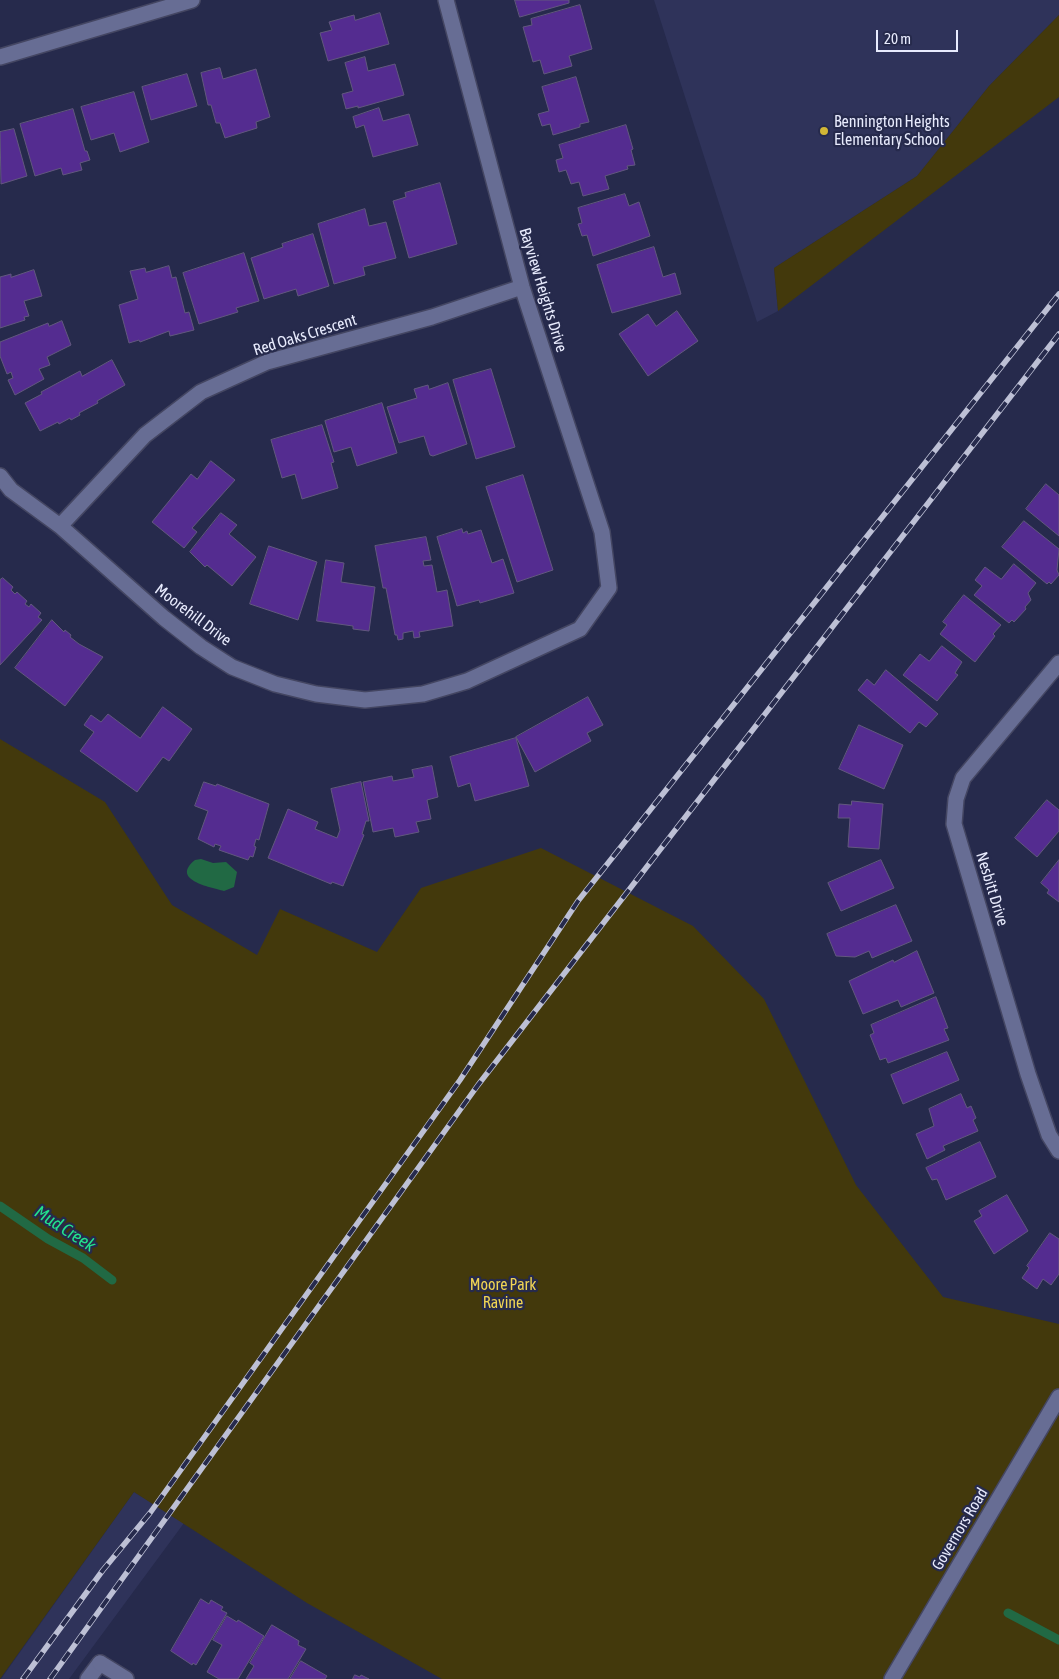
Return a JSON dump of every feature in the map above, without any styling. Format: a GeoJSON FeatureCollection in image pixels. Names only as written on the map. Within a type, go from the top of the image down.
{"type":"FeatureCollection","features":[{"type":"Feature","properties":{"kind":"street"},"geometry":{"type":"LineString","coordinates":[[0,57],[192,0]]}},
{"type":"Feature","properties":{"kind":"street","name":"Bayview Heights Drive"},"geometry":{"type":"LineString","coordinates":[[446,0],[522,287],[602,532],[609,588]]}},
{"type":"Feature","properties":{"kind":"street","name":"Red Oaks Crescent"},"geometry":{"type":"LineString","coordinates":[[60,526],[145,435],[201,392],[267,362],[432,317],[522,287]]}},
{"type":"Feature","properties":{"kind":"street","name":"Moorehill Drive"},"geometry":{"type":"LineString","coordinates":[[0,476],[11,490],[60,526],[164,618],[201,647],[232,666],[275,684],[336,696],[365,700],[422,694],[467,681],[580,629],[609,588]]}},
{"type":"Feature","properties":{"kind":"street","name":"Nesbitt Drive"},"geometry":{"type":"LineString","coordinates":[[1059,663],[963,778],[956,799],[954,824],[1028,1074],[1049,1135],[1059,1151]]}},
{"type":"Feature","properties":{"kind":"street","name":"Governors Road"},"geometry":{"type":"LineString","coordinates":[[892,1679],[1059,1397]]}},
{"type":"Feature","properties":{"kind":"street"},"geometry":{"type":"LineString","coordinates":[[88,1679],[100,1663],[126,1679]]}},
{"type":"Feature","properties":{"kind":"shaded area","name":"Bennington Heights Elementary School"},"geometry":{"type":"Polygon","coordinates":[[[654,0],[1059,0],[1059,15],[989,86],[917,176],[774,268],[778,311],[757,322],[654,0]]]}},
{"type":"Feature","properties":{"kind":"shaded area"},"geometry":{"type":"Polygon","coordinates":[[[201,859],[213,863],[226,862],[237,872],[234,887],[224,891],[202,885],[189,878],[187,873],[188,867],[195,860],[201,859]]]}},
{"type":"Feature","properties":{"kind":"shaded area"},"geometry":{"type":"Polygon","coordinates":[[[134,1492],[184,1523],[69,1679],[1,1679],[134,1492]]]}},
{"type":"Feature","properties":{"kind":"green space"},"geometry":{"type":"Polygon","coordinates":[[[1059,15],[1059,97],[778,311],[774,268],[917,176],[989,86],[1059,15]]]}},
{"type":"Feature","properties":{"kind":"green space","name":"Moore Park Ravine"},"geometry":{"type":"Polygon","coordinates":[[[0,739],[105,802],[172,905],[257,955],[280,909],[377,952],[421,888],[541,848],[693,926],[764,999],[856,1185],[943,1297],[1059,1324],[1059,1679],[442,1679],[307,1603],[134,1492],[0,1679],[0,739]]]}},
{"type":"Feature","properties":{"kind":"building"},"geometry":{"type":"Polygon","coordinates":[[[515,0],[569,0],[569,3],[520,17],[515,0]]]}},
{"type":"Feature","properties":{"kind":"building"},"geometry":{"type":"Polygon","coordinates":[[[580,5],[592,49],[569,56],[572,66],[544,74],[540,60],[533,62],[523,27],[532,25],[531,19],[580,5]]]}},
{"type":"Feature","properties":{"kind":"building"},"geometry":{"type":"Polygon","coordinates":[[[380,13],[389,44],[328,61],[320,33],[332,30],[329,22],[354,15],[355,20],[380,13]]]}},
{"type":"Feature","properties":{"kind":"building"},"geometry":{"type":"Polygon","coordinates":[[[365,57],[368,71],[395,64],[404,95],[358,108],[358,106],[346,109],[342,94],[353,91],[345,63],[365,57]]]}},
{"type":"Feature","properties":{"kind":"building"},"geometry":{"type":"Polygon","coordinates":[[[220,68],[223,79],[256,69],[270,117],[256,122],[257,128],[225,138],[220,123],[216,123],[211,105],[208,105],[201,73],[220,68]]]}},
{"type":"Feature","properties":{"kind":"building"},"geometry":{"type":"Polygon","coordinates":[[[187,74],[197,106],[151,120],[142,87],[187,74]]]}},
{"type":"Feature","properties":{"kind":"building"},"geometry":{"type":"Polygon","coordinates":[[[576,77],[589,122],[580,124],[580,127],[553,135],[550,124],[542,126],[538,114],[549,111],[542,87],[576,77]]]}},
{"type":"Feature","properties":{"kind":"building"},"geometry":{"type":"Polygon","coordinates":[[[134,92],[149,142],[120,152],[114,133],[91,140],[81,107],[134,92]]]}},
{"type":"Feature","properties":{"kind":"building"},"geometry":{"type":"Polygon","coordinates":[[[379,108],[383,121],[409,114],[418,145],[373,157],[364,125],[356,128],[353,117],[379,108]]]}},
{"type":"Feature","properties":{"kind":"building"},"geometry":{"type":"Polygon","coordinates":[[[73,109],[85,151],[87,151],[90,160],[80,163],[82,170],[63,175],[61,168],[35,176],[20,124],[73,109]]]}},
{"type":"Feature","properties":{"kind":"building"},"geometry":{"type":"Polygon","coordinates":[[[626,125],[633,149],[631,150],[635,165],[627,166],[628,169],[605,176],[609,189],[583,196],[579,182],[571,184],[566,170],[559,172],[556,160],[563,158],[559,145],[626,125]]]}},
{"type":"Feature","properties":{"kind":"building"},"geometry":{"type":"Polygon","coordinates":[[[14,129],[27,176],[1,184],[0,132],[14,129]]]}},
{"type":"Feature","properties":{"kind":"building"},"geometry":{"type":"Polygon","coordinates":[[[440,183],[457,244],[409,258],[393,201],[406,197],[405,193],[440,183]]]}},
{"type":"Feature","properties":{"kind":"building"},"geometry":{"type":"Polygon","coordinates":[[[625,194],[629,206],[639,202],[650,236],[593,256],[587,235],[582,236],[578,224],[582,223],[578,208],[625,194]]]}},
{"type":"Feature","properties":{"kind":"building"},"geometry":{"type":"Polygon","coordinates":[[[365,209],[369,226],[386,222],[396,258],[363,267],[365,275],[334,284],[318,224],[365,209]]]}},
{"type":"Feature","properties":{"kind":"building"},"geometry":{"type":"Polygon","coordinates":[[[313,234],[329,286],[298,296],[296,289],[264,299],[251,258],[283,247],[282,244],[313,234]]]}},
{"type":"Feature","properties":{"kind":"building"},"geometry":{"type":"Polygon","coordinates":[[[654,247],[663,277],[675,273],[681,294],[612,313],[597,265],[654,247]]]}},
{"type":"Feature","properties":{"kind":"building"},"geometry":{"type":"Polygon","coordinates":[[[244,253],[259,301],[236,308],[238,312],[199,324],[183,273],[244,253]]]}},
{"type":"Feature","properties":{"kind":"building"},"geometry":{"type":"Polygon","coordinates":[[[169,266],[172,278],[176,277],[185,313],[189,312],[194,330],[170,336],[169,331],[140,342],[139,340],[129,343],[119,305],[138,299],[130,271],[145,268],[146,272],[169,266]]]}},
{"type":"Feature","properties":{"kind":"building"},"geometry":{"type":"Polygon","coordinates":[[[34,270],[42,296],[24,301],[29,316],[24,317],[25,320],[0,328],[0,277],[11,274],[11,277],[34,270]]]}},
{"type":"Feature","properties":{"kind":"building"},"geometry":{"type":"Polygon","coordinates":[[[677,311],[698,341],[648,376],[619,334],[648,314],[656,326],[677,311]]]}},
{"type":"Feature","properties":{"kind":"building"},"geometry":{"type":"Polygon","coordinates":[[[62,321],[71,345],[47,357],[50,365],[39,369],[44,379],[15,395],[8,380],[13,378],[11,372],[7,374],[0,356],[0,342],[48,323],[49,326],[62,321]]]}},
{"type":"Feature","properties":{"kind":"building"},"geometry":{"type":"Polygon","coordinates":[[[112,360],[125,385],[97,401],[98,403],[79,413],[80,415],[71,420],[70,418],[59,424],[58,422],[40,431],[25,403],[80,371],[82,376],[112,360]]]}},
{"type":"Feature","properties":{"kind":"building"},"geometry":{"type":"Polygon","coordinates":[[[491,369],[515,447],[476,459],[453,380],[491,369]]]}},
{"type":"Feature","properties":{"kind":"building"},"geometry":{"type":"Polygon","coordinates":[[[448,383],[467,444],[433,456],[430,455],[424,436],[399,443],[387,407],[417,398],[414,389],[428,385],[429,389],[448,383]]]}},
{"type":"Feature","properties":{"kind":"building"},"geometry":{"type":"Polygon","coordinates":[[[382,403],[397,453],[357,466],[351,447],[334,452],[325,421],[382,403]]]}},
{"type":"Feature","properties":{"kind":"building"},"geometry":{"type":"Polygon","coordinates":[[[322,425],[334,462],[331,463],[338,488],[302,499],[295,474],[282,478],[271,440],[322,425]]]}},
{"type":"Feature","properties":{"kind":"building"},"geometry":{"type":"Polygon","coordinates":[[[211,461],[235,480],[192,528],[197,532],[184,548],[152,522],[191,474],[197,479],[211,461]]]}},
{"type":"Feature","properties":{"kind":"building"},"geometry":{"type":"Polygon","coordinates":[[[523,475],[553,570],[517,582],[486,487],[523,475]]]}},
{"type":"Feature","properties":{"kind":"building"},"geometry":{"type":"Polygon","coordinates":[[[1046,484],[1059,495],[1059,536],[1026,509],[1046,484]]]}},
{"type":"Feature","properties":{"kind":"building"},"geometry":{"type":"Polygon","coordinates":[[[221,513],[237,525],[229,534],[256,557],[232,586],[207,565],[205,567],[190,552],[221,513]]]}},
{"type":"Feature","properties":{"kind":"building"},"geometry":{"type":"Polygon","coordinates":[[[1024,521],[1059,549],[1057,570],[1059,575],[1051,584],[1049,582],[1047,584],[1002,547],[1024,521]]]}},
{"type":"Feature","properties":{"kind":"building"},"geometry":{"type":"Polygon","coordinates":[[[462,529],[463,533],[467,531],[468,534],[481,530],[492,563],[503,559],[514,593],[480,603],[479,600],[457,606],[437,537],[462,529]]]}},
{"type":"Feature","properties":{"kind":"building"},"geometry":{"type":"Polygon","coordinates":[[[426,537],[431,560],[423,561],[424,566],[432,565],[437,592],[447,590],[453,626],[419,632],[420,637],[414,638],[413,631],[403,633],[403,639],[398,640],[397,635],[395,635],[386,588],[383,588],[375,546],[426,537]]]}},
{"type":"Feature","properties":{"kind":"building"},"geometry":{"type":"Polygon","coordinates":[[[269,546],[317,562],[298,620],[250,604],[269,546]]]}},
{"type":"Feature","properties":{"kind":"building"},"geometry":{"type":"Polygon","coordinates":[[[326,560],[344,563],[341,582],[375,587],[369,631],[353,629],[353,626],[317,621],[326,560]]]}},
{"type":"Feature","properties":{"kind":"building"},"geometry":{"type":"Polygon","coordinates":[[[1014,564],[1036,583],[1028,593],[1031,600],[1025,607],[1026,609],[1014,622],[1012,620],[1009,623],[974,595],[982,586],[975,580],[985,567],[1001,579],[1014,564]]]}},
{"type":"Feature","properties":{"kind":"building"},"geometry":{"type":"Polygon","coordinates":[[[3,578],[13,587],[11,590],[15,594],[17,592],[27,601],[25,604],[29,607],[31,604],[41,613],[38,617],[42,620],[0,665],[0,580],[3,578]]]}},
{"type":"Feature","properties":{"kind":"building"},"geometry":{"type":"Polygon","coordinates":[[[964,595],[1001,625],[975,662],[940,634],[947,625],[943,622],[964,595]]]}},
{"type":"Feature","properties":{"kind":"building"},"geometry":{"type":"Polygon","coordinates":[[[52,620],[79,644],[103,657],[65,706],[15,668],[52,620]]]}},
{"type":"Feature","properties":{"kind":"building"},"geometry":{"type":"Polygon","coordinates":[[[942,646],[962,662],[955,673],[958,675],[937,701],[903,675],[920,654],[929,661],[942,646]]]}},
{"type":"Feature","properties":{"kind":"building"},"geometry":{"type":"Polygon","coordinates":[[[886,670],[938,714],[926,727],[919,722],[910,733],[858,690],[867,679],[874,685],[886,670]]]}},
{"type":"Feature","properties":{"kind":"building"},"geometry":{"type":"Polygon","coordinates":[[[588,697],[603,725],[587,733],[591,741],[535,772],[516,737],[588,697]]]}},
{"type":"Feature","properties":{"kind":"building"},"geometry":{"type":"Polygon","coordinates":[[[163,707],[192,729],[169,761],[163,757],[137,792],[80,751],[94,732],[84,725],[91,715],[101,722],[108,714],[140,738],[163,707]]]}},
{"type":"Feature","properties":{"kind":"building"},"geometry":{"type":"Polygon","coordinates":[[[859,725],[903,745],[884,789],[839,769],[859,725]]]}},
{"type":"Feature","properties":{"kind":"building"},"geometry":{"type":"Polygon","coordinates":[[[516,738],[529,786],[475,801],[470,783],[458,787],[450,757],[516,738]]]}},
{"type":"Feature","properties":{"kind":"building"},"geometry":{"type":"Polygon","coordinates":[[[432,766],[438,797],[427,800],[431,819],[416,822],[419,832],[395,837],[393,828],[373,832],[363,782],[392,776],[393,781],[414,777],[412,770],[432,766]]]}},
{"type":"Feature","properties":{"kind":"building"},"geometry":{"type":"Polygon","coordinates":[[[204,782],[216,786],[217,784],[269,804],[259,840],[256,839],[253,857],[250,856],[248,860],[219,850],[221,846],[215,844],[214,847],[198,839],[208,811],[195,806],[204,782]]]}},
{"type":"Feature","properties":{"kind":"building"},"geometry":{"type":"Polygon","coordinates":[[[361,782],[369,821],[366,821],[362,834],[364,835],[343,886],[332,882],[331,884],[268,858],[288,809],[318,822],[315,829],[337,838],[340,830],[331,789],[361,782]]]}},
{"type":"Feature","properties":{"kind":"building"},"geometry":{"type":"Polygon","coordinates":[[[1047,800],[1059,810],[1059,831],[1037,857],[1015,838],[1047,800]]]}},
{"type":"Feature","properties":{"kind":"building"},"geometry":{"type":"Polygon","coordinates":[[[852,801],[883,804],[879,849],[848,847],[850,818],[838,818],[839,804],[851,805],[852,801]]]}},
{"type":"Feature","properties":{"kind":"building"},"geometry":{"type":"Polygon","coordinates":[[[881,860],[894,888],[841,911],[828,883],[881,860]]]}},
{"type":"Feature","properties":{"kind":"building"},"geometry":{"type":"Polygon","coordinates":[[[1059,860],[1059,902],[1047,893],[1049,890],[1041,883],[1059,860]]]}},
{"type":"Feature","properties":{"kind":"building"},"geometry":{"type":"Polygon","coordinates":[[[896,905],[912,941],[872,958],[869,951],[855,957],[836,956],[827,934],[896,905]]]}},
{"type":"Feature","properties":{"kind":"building"},"geometry":{"type":"Polygon","coordinates":[[[917,951],[934,993],[901,1007],[898,1000],[863,1014],[849,981],[917,951]]]}},
{"type":"Feature","properties":{"kind":"building"},"geometry":{"type":"Polygon","coordinates":[[[936,997],[948,1028],[944,1029],[949,1040],[888,1063],[886,1058],[880,1060],[870,1035],[874,1033],[871,1025],[936,997]]]}},
{"type":"Feature","properties":{"kind":"building"},"geometry":{"type":"Polygon","coordinates":[[[947,1052],[959,1080],[903,1104],[891,1075],[947,1052]]]}},
{"type":"Feature","properties":{"kind":"building"},"geometry":{"type":"Polygon","coordinates":[[[961,1094],[967,1108],[971,1106],[976,1118],[973,1120],[978,1131],[943,1146],[945,1150],[927,1159],[916,1134],[934,1126],[929,1109],[961,1094]]]}},
{"type":"Feature","properties":{"kind":"building"},"geometry":{"type":"Polygon","coordinates":[[[980,1142],[996,1177],[946,1200],[937,1179],[932,1180],[926,1168],[980,1142]]]}},
{"type":"Feature","properties":{"kind":"building"},"geometry":{"type":"Polygon","coordinates":[[[1007,1195],[1028,1231],[994,1254],[974,1221],[982,1216],[979,1211],[1007,1195]]]}},
{"type":"Feature","properties":{"kind":"building"},"geometry":{"type":"Polygon","coordinates":[[[1050,1233],[1059,1239],[1059,1274],[1051,1285],[1043,1279],[1037,1289],[1022,1278],[1029,1268],[1027,1266],[1050,1233]]]}},
{"type":"Feature","properties":{"kind":"building"},"geometry":{"type":"Polygon","coordinates":[[[201,1599],[209,1604],[211,1600],[223,1607],[221,1610],[227,1613],[196,1665],[193,1663],[192,1665],[171,1651],[201,1599]]]}},
{"type":"Feature","properties":{"kind":"building"},"geometry":{"type":"Polygon","coordinates":[[[227,1616],[237,1622],[238,1620],[264,1636],[238,1679],[219,1679],[207,1672],[222,1645],[213,1640],[227,1616]]]}},
{"type":"Feature","properties":{"kind":"building"},"geometry":{"type":"Polygon","coordinates":[[[272,1625],[299,1641],[298,1645],[306,1649],[288,1679],[246,1679],[254,1666],[250,1663],[272,1625]]]}},
{"type":"Feature","properties":{"kind":"building"},"geometry":{"type":"Polygon","coordinates":[[[301,1661],[327,1676],[325,1679],[290,1679],[301,1661]]]}},
{"type":"Feature","properties":{"kind":"building"},"geometry":{"type":"Polygon","coordinates":[[[355,1675],[360,1677],[361,1675],[369,1679],[353,1679],[355,1675]]]}},
{"type":"Feature","properties":{"kind":"waterway","name":"Mud Creek"},"geometry":{"type":"LineString","coordinates":[[0,1206],[48,1239],[83,1258],[112,1280]]}},
{"type":"Feature","properties":{"kind":"waterway","name":"Mud Creek"},"geometry":{"type":"LineString","coordinates":[[1008,1613],[1059,1640]]}},
{"type":"Feature","properties":{"kind":"railway"},"geometry":{"type":"LineString","coordinates":[[23,1679],[103,1570],[150,1513],[460,1080],[578,901],[1059,294]]}},
{"type":"Feature","properties":{"kind":"railway"},"geometry":{"type":"LineString","coordinates":[[50,1679],[478,1085],[1059,334]]}},
{"type":"Feature","properties":{"kind":"place","name":"Bennington Heights Elementary School"},"geometry":{"type":"Point","coordinates":[824,131]}}]}
